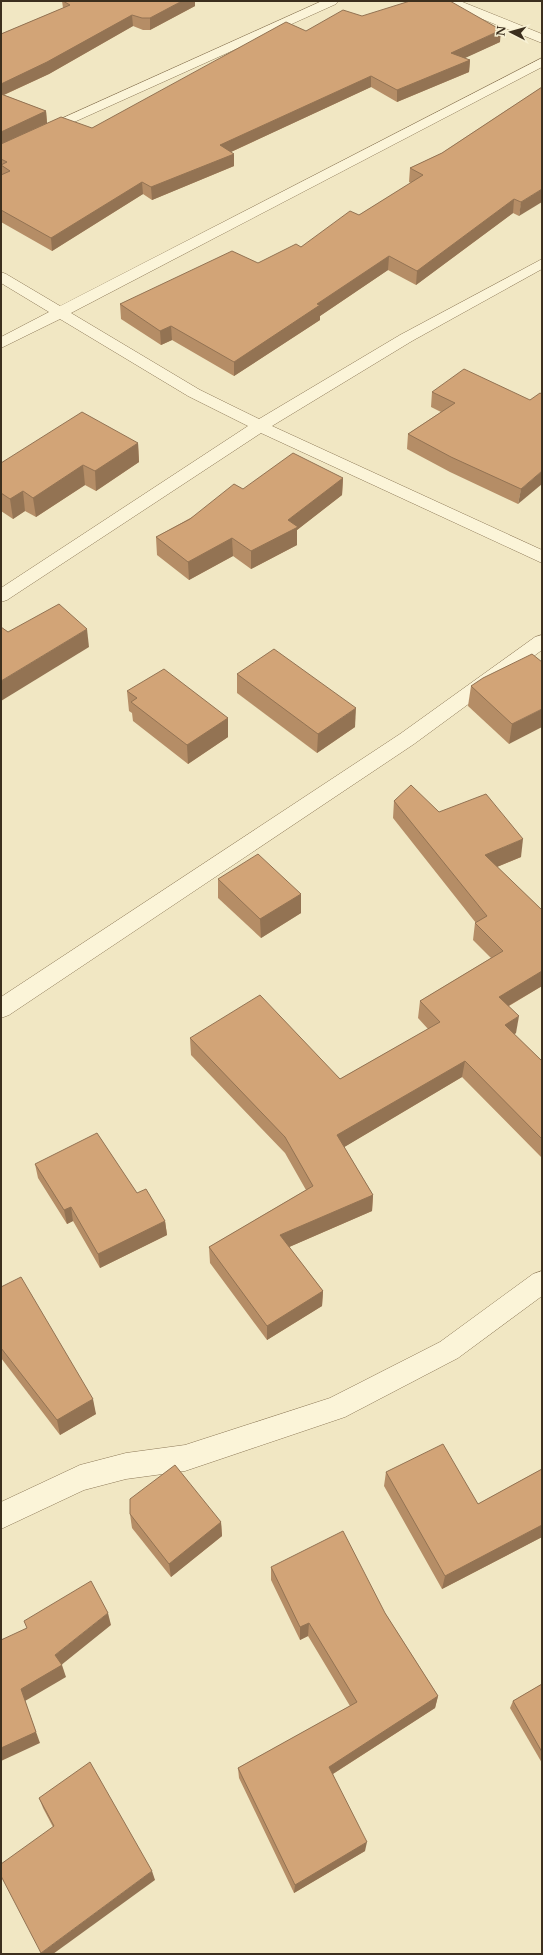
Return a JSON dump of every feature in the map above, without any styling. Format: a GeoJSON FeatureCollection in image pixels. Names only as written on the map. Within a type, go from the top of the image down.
{"type":"FeatureCollection","features":[{"type":"Feature","properties":{"kind":"street"},"geometry":{"type":"LineString","coordinates":[[1,151],[332,1]]}},
{"type":"Feature","properties":{"kind":"street"},"geometry":{"type":"LineString","coordinates":[[449,1],[542,39]]}},
{"type":"Feature","properties":{"kind":"street"},"geometry":{"type":"LineString","coordinates":[[1,344],[542,62]]}},
{"type":"Feature","properties":{"kind":"street"},"geometry":{"type":"LineString","coordinates":[[1,596],[260,426],[406,338],[542,263]]}},
{"type":"Feature","properties":{"kind":"street"},"geometry":{"type":"LineString","coordinates":[[1,277],[194,393],[260,426],[542,557]]}},
{"type":"Feature","properties":{"kind":"street"},"geometry":{"type":"LineString","coordinates":[[1,1009],[407,739],[542,641]]}},
{"type":"Feature","properties":{"kind":"street"},"geometry":{"type":"LineString","coordinates":[[1,1516],[80,1478],[126,1466],[185,1458],[336,1408],[449,1350],[542,1282]]}},
{"type":"Feature","properties":{"kind":"building"},"geometry":{"type":"Polygon","coordinates":[[[63,1],[182,1],[150,18],[142,18],[132,15],[47,62],[1,84],[1,34],[70,5],[63,1]]]}},
{"type":"Feature","properties":{"kind":"building"},"geometry":{"type":"Polygon","coordinates":[[[410,1],[450,1],[501,30],[451,53],[470,60],[397,90],[371,76],[220,145],[234,154],[151,187],[142,182],[51,238],[1,210],[1,175],[10,171],[1,165],[7,162],[1,159],[1,144],[61,117],[92,128],[286,22],[306,31],[343,10],[362,16],[410,1]]]}},
{"type":"Feature","properties":{"kind":"building"},"geometry":{"type":"Polygon","coordinates":[[[542,87],[542,189],[521,202],[514,199],[417,271],[389,256],[317,304],[320,305],[234,362],[171,326],[160,331],[120,304],[232,251],[258,263],[296,244],[301,247],[350,211],[359,215],[423,175],[410,168],[442,153],[542,87]]]}},
{"type":"Feature","properties":{"kind":"building"},"geometry":{"type":"Polygon","coordinates":[[[1,94],[46,111],[1,132],[1,94]]]}},
{"type":"Feature","properties":{"kind":"building"},"geometry":{"type":"Polygon","coordinates":[[[464,369],[530,400],[540,393],[542,394],[542,471],[521,489],[451,457],[408,434],[455,403],[432,392],[464,369]]]}},
{"type":"Feature","properties":{"kind":"building"},"geometry":{"type":"Polygon","coordinates":[[[82,412],[138,443],[95,471],[83,465],[33,498],[23,491],[10,499],[1,493],[1,463],[82,412]]]}},
{"type":"Feature","properties":{"kind":"building"},"geometry":{"type":"Polygon","coordinates":[[[293,453],[343,478],[288,520],[298,527],[251,551],[232,538],[188,562],[156,537],[190,519],[234,484],[243,489],[293,453]]]}},
{"type":"Feature","properties":{"kind":"building"},"geometry":{"type":"Polygon","coordinates":[[[59,604],[87,629],[1,681],[1,627],[8,632],[59,604]]]}},
{"type":"Feature","properties":{"kind":"building"},"geometry":{"type":"Polygon","coordinates":[[[274,649],[356,708],[318,734],[237,674],[274,649]]]}},
{"type":"Feature","properties":{"kind":"building"},"geometry":{"type":"Polygon","coordinates":[[[532,654],[542,662],[542,709],[512,724],[471,686],[483,678],[532,654]]]}},
{"type":"Feature","properties":{"kind":"building"},"geometry":{"type":"Polygon","coordinates":[[[164,669],[228,718],[187,745],[131,702],[137,698],[127,691],[164,669]]]}},
{"type":"Feature","properties":{"kind":"building"},"geometry":{"type":"Polygon","coordinates":[[[411,785],[439,812],[486,794],[523,839],[485,855],[542,910],[542,971],[499,997],[519,1016],[505,1025],[542,1061],[542,1139],[465,1061],[337,1135],[373,1195],[280,1235],[323,1291],[267,1326],[209,1247],[313,1186],[285,1137],[190,1038],[260,995],[340,1079],[440,1022],[420,1001],[503,951],[475,923],[487,916],[394,801],[411,785]]]}},
{"type":"Feature","properties":{"kind":"building"},"geometry":{"type":"Polygon","coordinates":[[[258,854],[301,894],[260,919],[218,879],[258,854]]]}},
{"type":"Feature","properties":{"kind":"building"},"geometry":{"type":"Polygon","coordinates":[[[97,1133],[137,1193],[146,1189],[165,1221],[98,1254],[71,1207],[64,1210],[35,1164],[97,1133]]]}},
{"type":"Feature","properties":{"kind":"building"},"geometry":{"type":"Polygon","coordinates":[[[21,1277],[93,1399],[57,1420],[1,1348],[1,1287],[21,1277]]]}},
{"type":"Feature","properties":{"kind":"building"},"geometry":{"type":"Polygon","coordinates":[[[443,1444],[478,1504],[542,1469],[542,1525],[445,1576],[386,1472],[443,1444]]]}},
{"type":"Feature","properties":{"kind":"building"},"geometry":{"type":"Polygon","coordinates":[[[175,1465],[221,1522],[169,1564],[130,1514],[130,1499],[175,1465]]]}},
{"type":"Feature","properties":{"kind":"building"},"geometry":{"type":"Polygon","coordinates":[[[343,1531],[385,1613],[438,1696],[329,1767],[367,1842],[295,1885],[238,1768],[357,1702],[309,1623],[300,1627],[271,1567],[343,1531]]]}},
{"type":"Feature","properties":{"kind":"building"},"geometry":{"type":"Polygon","coordinates":[[[91,1581],[108,1613],[55,1655],[62,1665],[21,1689],[36,1732],[1,1748],[1,1640],[27,1628],[24,1621],[91,1581]]]}},
{"type":"Feature","properties":{"kind":"building"},"geometry":{"type":"Polygon","coordinates":[[[542,1684],[542,1752],[513,1701],[542,1684]]]}},
{"type":"Feature","properties":{"kind":"building"},"geometry":{"type":"Polygon","coordinates":[[[90,1762],[152,1871],[41,1953],[1,1876],[1,1864],[54,1826],[39,1798],[90,1762]]]}}]}
